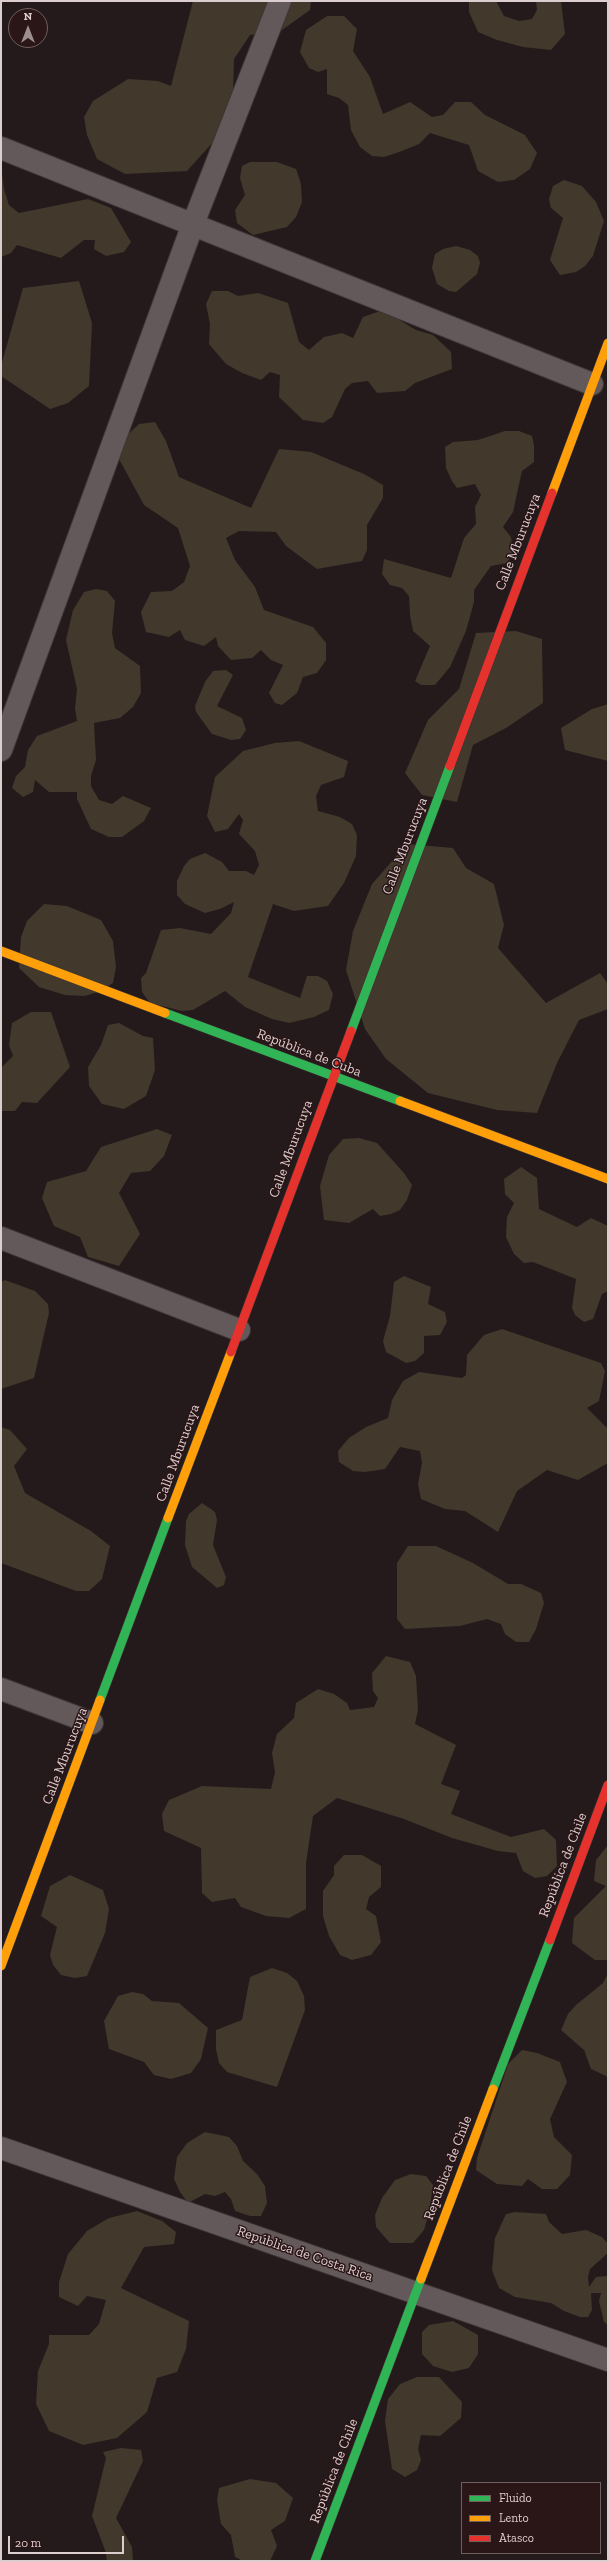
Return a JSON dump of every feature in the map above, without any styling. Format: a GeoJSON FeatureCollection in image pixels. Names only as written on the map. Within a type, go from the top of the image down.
{"type":"FeatureCollection","features":[{"type":"Feature","properties":{"kind":"street"},"geometry":{"type":"LineString","coordinates":[[1,750],[193,224],[280,1]]}},
{"type":"Feature","properties":{"kind":"street"},"geometry":{"type":"LineString","coordinates":[[1,148],[592,384]]}},
{"type":"Feature","properties":{"kind":"street","name":"Calle Mburucuya"},"geometry":{"type":"LineString","coordinates":[[1,1966],[608,342]]}},
{"type":"Feature","properties":{"kind":"street","name":"República de Cuba"},"geometry":{"type":"LineString","coordinates":[[1,951],[333,1077],[608,1179]]}},
{"type":"Feature","properties":{"kind":"street"},"geometry":{"type":"LineString","coordinates":[[1,1238],[239,1330]]}},
{"type":"Feature","properties":{"kind":"street"},"geometry":{"type":"LineString","coordinates":[[1,1689],[92,1723]]}},
{"type":"Feature","properties":{"kind":"street","name":"República de Chile"},"geometry":{"type":"LineString","coordinates":[[315,2561],[608,1785]]}},
{"type":"Feature","properties":{"kind":"street","name":"República de Costa Rica"},"geometry":{"type":"LineString","coordinates":[[1,2148],[608,2360]]}},
{"type":"Feature","properties":{"kind":"shaded area"},"geometry":{"type":"Polygon","coordinates":[[[193,1],[311,1],[310,10],[282,30],[250,35],[234,59],[233,94],[214,141],[187,171],[125,174],[97,159],[87,135],[84,117],[93,101],[128,79],[158,81],[171,86],[193,1]]]}},
{"type":"Feature","properties":{"kind":"shaded area"},"geometry":{"type":"Polygon","coordinates":[[[469,1],[496,1],[504,16],[519,21],[532,19],[537,10],[536,1],[561,1],[565,34],[551,50],[523,47],[497,40],[478,32],[469,12],[469,1]]]}},
{"type":"Feature","properties":{"kind":"shaded area"},"geometry":{"type":"Polygon","coordinates":[[[327,16],[344,16],[357,29],[353,51],[370,77],[383,114],[410,102],[432,117],[443,115],[455,102],[471,102],[485,115],[525,135],[537,153],[530,169],[514,180],[498,182],[478,171],[469,145],[430,133],[419,144],[384,157],[372,156],[360,147],[351,130],[348,105],[339,98],[327,94],[327,69],[318,72],[309,68],[300,52],[306,30],[327,16]]]}},
{"type":"Feature","properties":{"kind":"shaded area"},"geometry":{"type":"Polygon","coordinates":[[[250,162],[277,162],[296,169],[301,184],[302,202],[296,217],[287,227],[253,235],[237,223],[235,210],[245,195],[240,178],[242,166],[250,162]]]}},
{"type":"Feature","properties":{"kind":"shaded area"},"geometry":{"type":"Polygon","coordinates":[[[1,166],[4,189],[9,205],[19,213],[88,199],[111,208],[131,242],[124,252],[106,256],[94,249],[95,240],[84,240],[61,258],[17,245],[11,253],[1,257],[1,166]]]}},
{"type":"Feature","properties":{"kind":"shaded area"},"geometry":{"type":"Polygon","coordinates":[[[564,180],[582,186],[596,202],[604,221],[593,256],[585,266],[576,272],[560,275],[550,260],[563,218],[551,208],[549,199],[553,186],[564,180]]]}},
{"type":"Feature","properties":{"kind":"shaded area"},"geometry":{"type":"Polygon","coordinates":[[[456,246],[470,250],[478,256],[480,263],[477,274],[456,292],[449,291],[437,284],[432,268],[435,254],[443,249],[456,246]]]}},
{"type":"Feature","properties":{"kind":"shaded area"},"geometry":{"type":"Polygon","coordinates":[[[79,281],[92,323],[89,386],[68,403],[50,409],[1,376],[1,366],[23,288],[79,281]]]}},
{"type":"Feature","properties":{"kind":"shaded area"},"geometry":{"type":"Polygon","coordinates":[[[212,291],[228,291],[238,296],[258,293],[288,303],[299,342],[309,350],[324,337],[342,333],[353,338],[363,317],[383,310],[416,330],[433,335],[451,352],[452,369],[415,383],[405,391],[377,393],[368,381],[352,383],[345,389],[332,417],[323,423],[303,420],[279,397],[280,375],[270,372],[261,380],[242,373],[226,364],[209,344],[210,324],[206,304],[212,291]]]}},
{"type":"Feature","properties":{"kind":"shaded area"},"geometry":{"type":"Polygon","coordinates":[[[155,422],[166,441],[179,477],[251,508],[279,449],[311,452],[364,474],[383,485],[383,498],[367,525],[367,550],[362,561],[317,569],[286,546],[276,532],[239,531],[226,538],[235,560],[255,587],[264,610],[313,627],[326,643],[326,660],[317,673],[303,677],[297,693],[282,705],[275,703],[269,693],[283,665],[271,660],[261,650],[252,658],[231,660],[218,646],[216,637],[204,646],[185,640],[180,630],[169,637],[146,632],[141,612],[151,592],[172,591],[184,582],[190,566],[178,528],[144,505],[119,459],[127,435],[139,424],[155,422]]]}},
{"type":"Feature","properties":{"kind":"shaded area"},"geometry":{"type":"Polygon","coordinates":[[[505,431],[519,431],[532,436],[534,445],[534,462],[522,471],[513,512],[503,527],[511,537],[513,552],[507,563],[491,566],[474,590],[474,602],[466,631],[450,667],[435,685],[421,685],[415,681],[430,646],[413,631],[409,596],[402,588],[390,585],[382,574],[384,559],[451,578],[464,538],[476,524],[475,507],[481,495],[475,484],[457,488],[446,468],[445,447],[453,442],[478,440],[505,431]]]}},
{"type":"Feature","properties":{"kind":"shaded area"},"geometry":{"type":"Polygon","coordinates":[[[96,589],[107,591],[115,601],[112,633],[115,648],[140,666],[141,693],[133,707],[120,718],[94,723],[96,760],[91,776],[91,786],[99,800],[112,804],[123,796],[151,808],[144,821],[122,837],[109,837],[91,829],[77,799],[77,792],[49,792],[35,780],[33,792],[23,797],[12,788],[16,776],[25,767],[28,750],[37,736],[77,721],[75,708],[77,689],[66,640],[73,610],[84,592],[96,589]]]}},
{"type":"Feature","properties":{"kind":"shaded area"},"geometry":{"type":"Polygon","coordinates":[[[516,631],[542,639],[543,703],[506,728],[473,745],[457,802],[422,795],[405,773],[428,720],[459,689],[476,633],[516,631]]]}},
{"type":"Feature","properties":{"kind":"shaded area"},"geometry":{"type":"Polygon","coordinates":[[[226,670],[233,675],[217,706],[242,718],[246,730],[240,739],[231,740],[212,734],[196,712],[195,706],[205,682],[213,671],[226,670]]]}},
{"type":"Feature","properties":{"kind":"shaded area"},"geometry":{"type":"Polygon","coordinates":[[[608,704],[608,761],[565,750],[561,728],[592,709],[608,704]]]}},
{"type":"Feature","properties":{"kind":"shaded area"},"geometry":{"type":"Polygon","coordinates":[[[299,741],[348,761],[344,777],[321,785],[316,796],[318,811],[340,817],[352,824],[357,835],[356,856],[344,883],[328,906],[294,911],[273,904],[248,977],[300,998],[307,976],[318,976],[327,981],[333,994],[329,1010],[314,1017],[289,1023],[272,1019],[245,1007],[225,991],[193,1010],[182,1011],[150,1003],[142,992],[141,978],[146,973],[161,930],[180,928],[211,934],[231,913],[234,902],[220,909],[205,913],[185,904],[177,895],[177,881],[184,866],[190,859],[205,853],[222,862],[229,871],[246,871],[254,875],[259,865],[255,851],[239,834],[243,820],[239,814],[228,829],[215,832],[207,816],[215,777],[243,751],[275,743],[299,741]]]}},
{"type":"Feature","properties":{"kind":"shaded area"},"geometry":{"type":"Polygon","coordinates":[[[407,844],[453,848],[466,868],[494,884],[504,925],[498,948],[546,1003],[600,973],[608,984],[608,1009],[579,1020],[557,1063],[537,1113],[497,1110],[428,1093],[386,1059],[365,1029],[346,970],[353,931],[372,884],[407,844]]]}},
{"type":"Feature","properties":{"kind":"shaded area"},"geometry":{"type":"Polygon","coordinates":[[[44,904],[67,906],[101,920],[113,941],[116,967],[113,983],[99,992],[84,996],[65,995],[39,987],[19,968],[21,937],[27,921],[44,904]]]}},
{"type":"Feature","properties":{"kind":"shaded area"},"geometry":{"type":"Polygon","coordinates":[[[31,1012],[51,1012],[70,1067],[37,1103],[22,1102],[15,1111],[1,1111],[1,1068],[13,1056],[9,1045],[12,1023],[31,1012]]]}},
{"type":"Feature","properties":{"kind":"shaded area"},"geometry":{"type":"Polygon","coordinates":[[[119,1023],[143,1036],[153,1038],[155,1070],[146,1096],[124,1109],[102,1104],[89,1086],[88,1067],[101,1045],[108,1025],[119,1023]]]}},
{"type":"Feature","properties":{"kind":"shaded area"},"geometry":{"type":"Polygon","coordinates":[[[157,1129],[172,1135],[164,1156],[150,1171],[131,1173],[119,1193],[140,1234],[119,1266],[88,1257],[80,1237],[54,1226],[42,1198],[47,1182],[86,1171],[101,1147],[157,1129]]]}},
{"type":"Feature","properties":{"kind":"shaded area"},"geometry":{"type":"Polygon","coordinates":[[[359,1138],[377,1143],[404,1173],[412,1185],[407,1200],[400,1210],[391,1214],[380,1216],[373,1209],[349,1223],[324,1220],[320,1186],[329,1155],[343,1139],[359,1138]]]}},
{"type":"Feature","properties":{"kind":"shaded area"},"geometry":{"type":"Polygon","coordinates":[[[521,1167],[537,1178],[539,1209],[577,1227],[591,1218],[608,1226],[608,1291],[602,1294],[593,1319],[584,1322],[575,1315],[572,1308],[576,1279],[533,1262],[524,1263],[514,1254],[506,1237],[507,1217],[514,1203],[505,1194],[504,1179],[521,1167]]]}},
{"type":"Feature","properties":{"kind":"shaded area"},"geometry":{"type":"Polygon","coordinates":[[[404,1276],[431,1287],[428,1304],[445,1312],[447,1322],[440,1335],[424,1336],[424,1353],[415,1361],[406,1363],[386,1352],[383,1341],[390,1316],[394,1282],[404,1276]]]}},
{"type":"Feature","properties":{"kind":"shaded area"},"geometry":{"type":"Polygon","coordinates":[[[5,1280],[35,1291],[48,1304],[49,1313],[34,1378],[1,1389],[1,1282],[5,1280]]]}},
{"type":"Feature","properties":{"kind":"shaded area"},"geometry":{"type":"Polygon","coordinates":[[[502,1329],[601,1363],[605,1371],[599,1401],[587,1408],[608,1429],[608,1463],[578,1480],[547,1470],[517,1491],[498,1532],[465,1511],[445,1509],[421,1499],[418,1484],[422,1463],[420,1451],[400,1447],[385,1469],[365,1472],[353,1471],[339,1462],[338,1451],[349,1438],[366,1427],[388,1418],[392,1400],[403,1381],[419,1372],[462,1378],[466,1375],[467,1355],[484,1335],[502,1329]]]}},
{"type":"Feature","properties":{"kind":"shaded area"},"geometry":{"type":"Polygon","coordinates":[[[1,1427],[10,1430],[27,1449],[14,1466],[25,1493],[91,1531],[110,1546],[102,1579],[89,1591],[76,1591],[1,1563],[1,1427]]]}},
{"type":"Feature","properties":{"kind":"shaded area"},"geometry":{"type":"Polygon","coordinates":[[[202,1503],[215,1512],[217,1520],[213,1545],[226,1577],[224,1585],[217,1588],[192,1567],[185,1545],[186,1521],[189,1514],[202,1503]]]}},
{"type":"Feature","properties":{"kind":"shaded area"},"geometry":{"type":"Polygon","coordinates":[[[408,1546],[436,1546],[473,1563],[508,1584],[521,1584],[541,1593],[544,1603],[536,1629],[529,1642],[516,1642],[505,1634],[501,1624],[487,1619],[460,1626],[405,1629],[397,1619],[397,1563],[408,1546]]]}},
{"type":"Feature","properties":{"kind":"shaded area"},"geometry":{"type":"Polygon","coordinates":[[[386,1656],[410,1662],[416,1676],[418,1710],[415,1724],[456,1745],[441,1784],[460,1791],[451,1814],[511,1837],[544,1829],[556,1840],[557,1866],[547,1876],[535,1878],[523,1871],[516,1853],[498,1851],[452,1838],[404,1819],[337,1798],[313,1816],[306,1863],[306,1909],[289,1918],[266,1916],[241,1907],[235,1898],[212,1902],[202,1893],[201,1848],[164,1831],[162,1814],[169,1800],[202,1786],[271,1789],[275,1772],[272,1753],[277,1734],[294,1718],[296,1703],[318,1689],[334,1694],[347,1703],[350,1710],[374,1707],[378,1698],[373,1691],[372,1673],[386,1656]]]}},
{"type":"Feature","properties":{"kind":"shaded area"},"geometry":{"type":"Polygon","coordinates":[[[608,1845],[608,1960],[595,1960],[572,1943],[574,1918],[606,1886],[594,1881],[596,1860],[608,1845]]]}},
{"type":"Feature","properties":{"kind":"shaded area"},"geometry":{"type":"Polygon","coordinates":[[[344,1855],[362,1855],[381,1866],[381,1887],[369,1897],[366,1909],[376,1916],[381,1942],[371,1955],[352,1960],[340,1955],[329,1936],[323,1916],[323,1891],[334,1875],[334,1866],[344,1855]]]}},
{"type":"Feature","properties":{"kind":"shaded area"},"geometry":{"type":"Polygon","coordinates":[[[70,1875],[103,1890],[109,1909],[105,1933],[87,1976],[75,1978],[61,1975],[53,1965],[50,1955],[57,1927],[41,1916],[50,1886],[70,1875]]]}},
{"type":"Feature","properties":{"kind":"shaded area"},"geometry":{"type":"Polygon","coordinates":[[[272,1968],[287,1973],[297,1981],[304,1996],[305,2010],[277,2087],[227,2072],[219,2063],[216,2049],[216,2030],[242,2020],[250,1977],[272,1968]]]}},
{"type":"Feature","properties":{"kind":"shaded area"},"geometry":{"type":"Polygon","coordinates":[[[608,1973],[608,2077],[591,2069],[584,2050],[561,2030],[568,2014],[576,2005],[603,1983],[608,1973]]]}},
{"type":"Feature","properties":{"kind":"shaded area"},"geometry":{"type":"Polygon","coordinates":[[[132,1992],[143,1994],[152,2001],[179,2003],[208,2028],[201,2059],[191,2073],[171,2079],[154,2075],[144,2062],[109,2049],[104,2021],[118,1996],[132,1992]]]}},
{"type":"Feature","properties":{"kind":"shaded area"},"geometry":{"type":"Polygon","coordinates":[[[522,2050],[537,2053],[560,2062],[567,2082],[550,2119],[554,2137],[572,2155],[570,2175],[557,2189],[542,2189],[528,2179],[522,2186],[497,2184],[476,2170],[477,2158],[508,2064],[522,2050]]]}},
{"type":"Feature","properties":{"kind":"shaded area"},"geometry":{"type":"Polygon","coordinates":[[[205,2132],[229,2137],[237,2146],[243,2161],[257,2174],[265,2186],[267,2203],[261,2216],[250,2216],[235,2211],[231,2199],[225,2192],[215,2196],[205,2194],[188,2203],[180,2192],[174,2179],[177,2157],[187,2143],[205,2132]]]}},
{"type":"Feature","properties":{"kind":"shaded area"},"geometry":{"type":"Polygon","coordinates":[[[411,2174],[426,2176],[433,2185],[429,2213],[424,2230],[413,2243],[390,2243],[376,2227],[375,2215],[382,2198],[395,2180],[411,2174]]]}},
{"type":"Feature","properties":{"kind":"shaded area"},"geometry":{"type":"Polygon","coordinates":[[[137,2211],[162,2221],[176,2232],[174,2244],[144,2247],[121,2288],[189,2321],[186,2349],[177,2372],[157,2378],[147,2412],[117,2438],[83,2445],[49,2431],[36,2404],[38,2371],[49,2344],[49,2335],[89,2335],[99,2324],[106,2300],[87,2296],[78,2306],[59,2297],[59,2282],[68,2254],[87,2231],[109,2218],[137,2211]]]}},
{"type":"Feature","properties":{"kind":"shaded area"},"geometry":{"type":"Polygon","coordinates":[[[515,2212],[546,2214],[549,2222],[562,2234],[586,2230],[602,2237],[608,2244],[608,2253],[590,2269],[588,2277],[589,2287],[596,2277],[608,2276],[608,2325],[604,2322],[599,2301],[601,2293],[591,2293],[592,2310],[588,2317],[580,2317],[564,2311],[551,2303],[515,2297],[499,2288],[492,2270],[495,2238],[506,2214],[515,2212]]]}},
{"type":"Feature","properties":{"kind":"shaded area"},"geometry":{"type":"Polygon","coordinates":[[[453,2321],[478,2335],[478,2354],[469,2368],[452,2372],[433,2366],[422,2354],[422,2332],[429,2325],[453,2321]]]}},
{"type":"Feature","properties":{"kind":"shaded area"},"geometry":{"type":"Polygon","coordinates":[[[417,2377],[439,2377],[462,2402],[461,2418],[440,2436],[421,2435],[418,2449],[421,2460],[417,2470],[405,2477],[392,2469],[385,2421],[388,2399],[400,2384],[417,2377]]]}},
{"type":"Feature","properties":{"kind":"shaded area"},"geometry":{"type":"Polygon","coordinates":[[[121,2448],[141,2450],[143,2461],[116,2518],[132,2547],[133,2561],[107,2561],[105,2550],[92,2516],[106,2458],[103,2452],[121,2448]]]}},
{"type":"Feature","properties":{"kind":"shaded area"},"geometry":{"type":"Polygon","coordinates":[[[250,2479],[276,2483],[293,2498],[285,2521],[271,2530],[277,2546],[270,2561],[243,2561],[235,2557],[231,2535],[221,2524],[217,2500],[219,2488],[250,2479]]]}},
{"type":"Feature","properties":{"kind":"traffic: fast"},"geometry":{"type":"LineString","coordinates":[[351,1031],[450,766]]}},
{"type":"Feature","properties":{"kind":"traffic: fast"},"geometry":{"type":"LineString","coordinates":[[165,1013],[400,1101]]}},
{"type":"Feature","properties":{"kind":"traffic: fast"},"geometry":{"type":"LineString","coordinates":[[100,1700],[168,1518]]}},
{"type":"Feature","properties":{"kind":"traffic: fast"},"geometry":{"type":"LineString","coordinates":[[493,2089],[550,1940]]}},
{"type":"Feature","properties":{"kind":"traffic: fast"},"geometry":{"type":"LineString","coordinates":[[315,2561],[421,2279]]}},
{"type":"Feature","properties":{"kind":"traffic: slow"},"geometry":{"type":"LineString","coordinates":[[552,493],[608,343]]}},
{"type":"Feature","properties":{"kind":"traffic: slow"},"geometry":{"type":"LineString","coordinates":[[1,951],[165,1013]]}},
{"type":"Feature","properties":{"kind":"traffic: slow"},"geometry":{"type":"LineString","coordinates":[[400,1101],[608,1179]]}},
{"type":"Feature","properties":{"kind":"traffic: slow"},"geometry":{"type":"LineString","coordinates":[[168,1518],[231,1352]]}},
{"type":"Feature","properties":{"kind":"traffic: slow"},"geometry":{"type":"LineString","coordinates":[[1,1966],[100,1700]]}},
{"type":"Feature","properties":{"kind":"traffic: slow"},"geometry":{"type":"LineString","coordinates":[[421,2279],[493,2089]]}},
{"type":"Feature","properties":{"kind":"traffic: jam"},"geometry":{"type":"LineString","coordinates":[[450,766],[552,493]]}},
{"type":"Feature","properties":{"kind":"traffic: jam"},"geometry":{"type":"LineString","coordinates":[[231,1352],[351,1031]]}},
{"type":"Feature","properties":{"kind":"traffic: jam"},"geometry":{"type":"LineString","coordinates":[[550,1940],[608,1785]]}}]}
